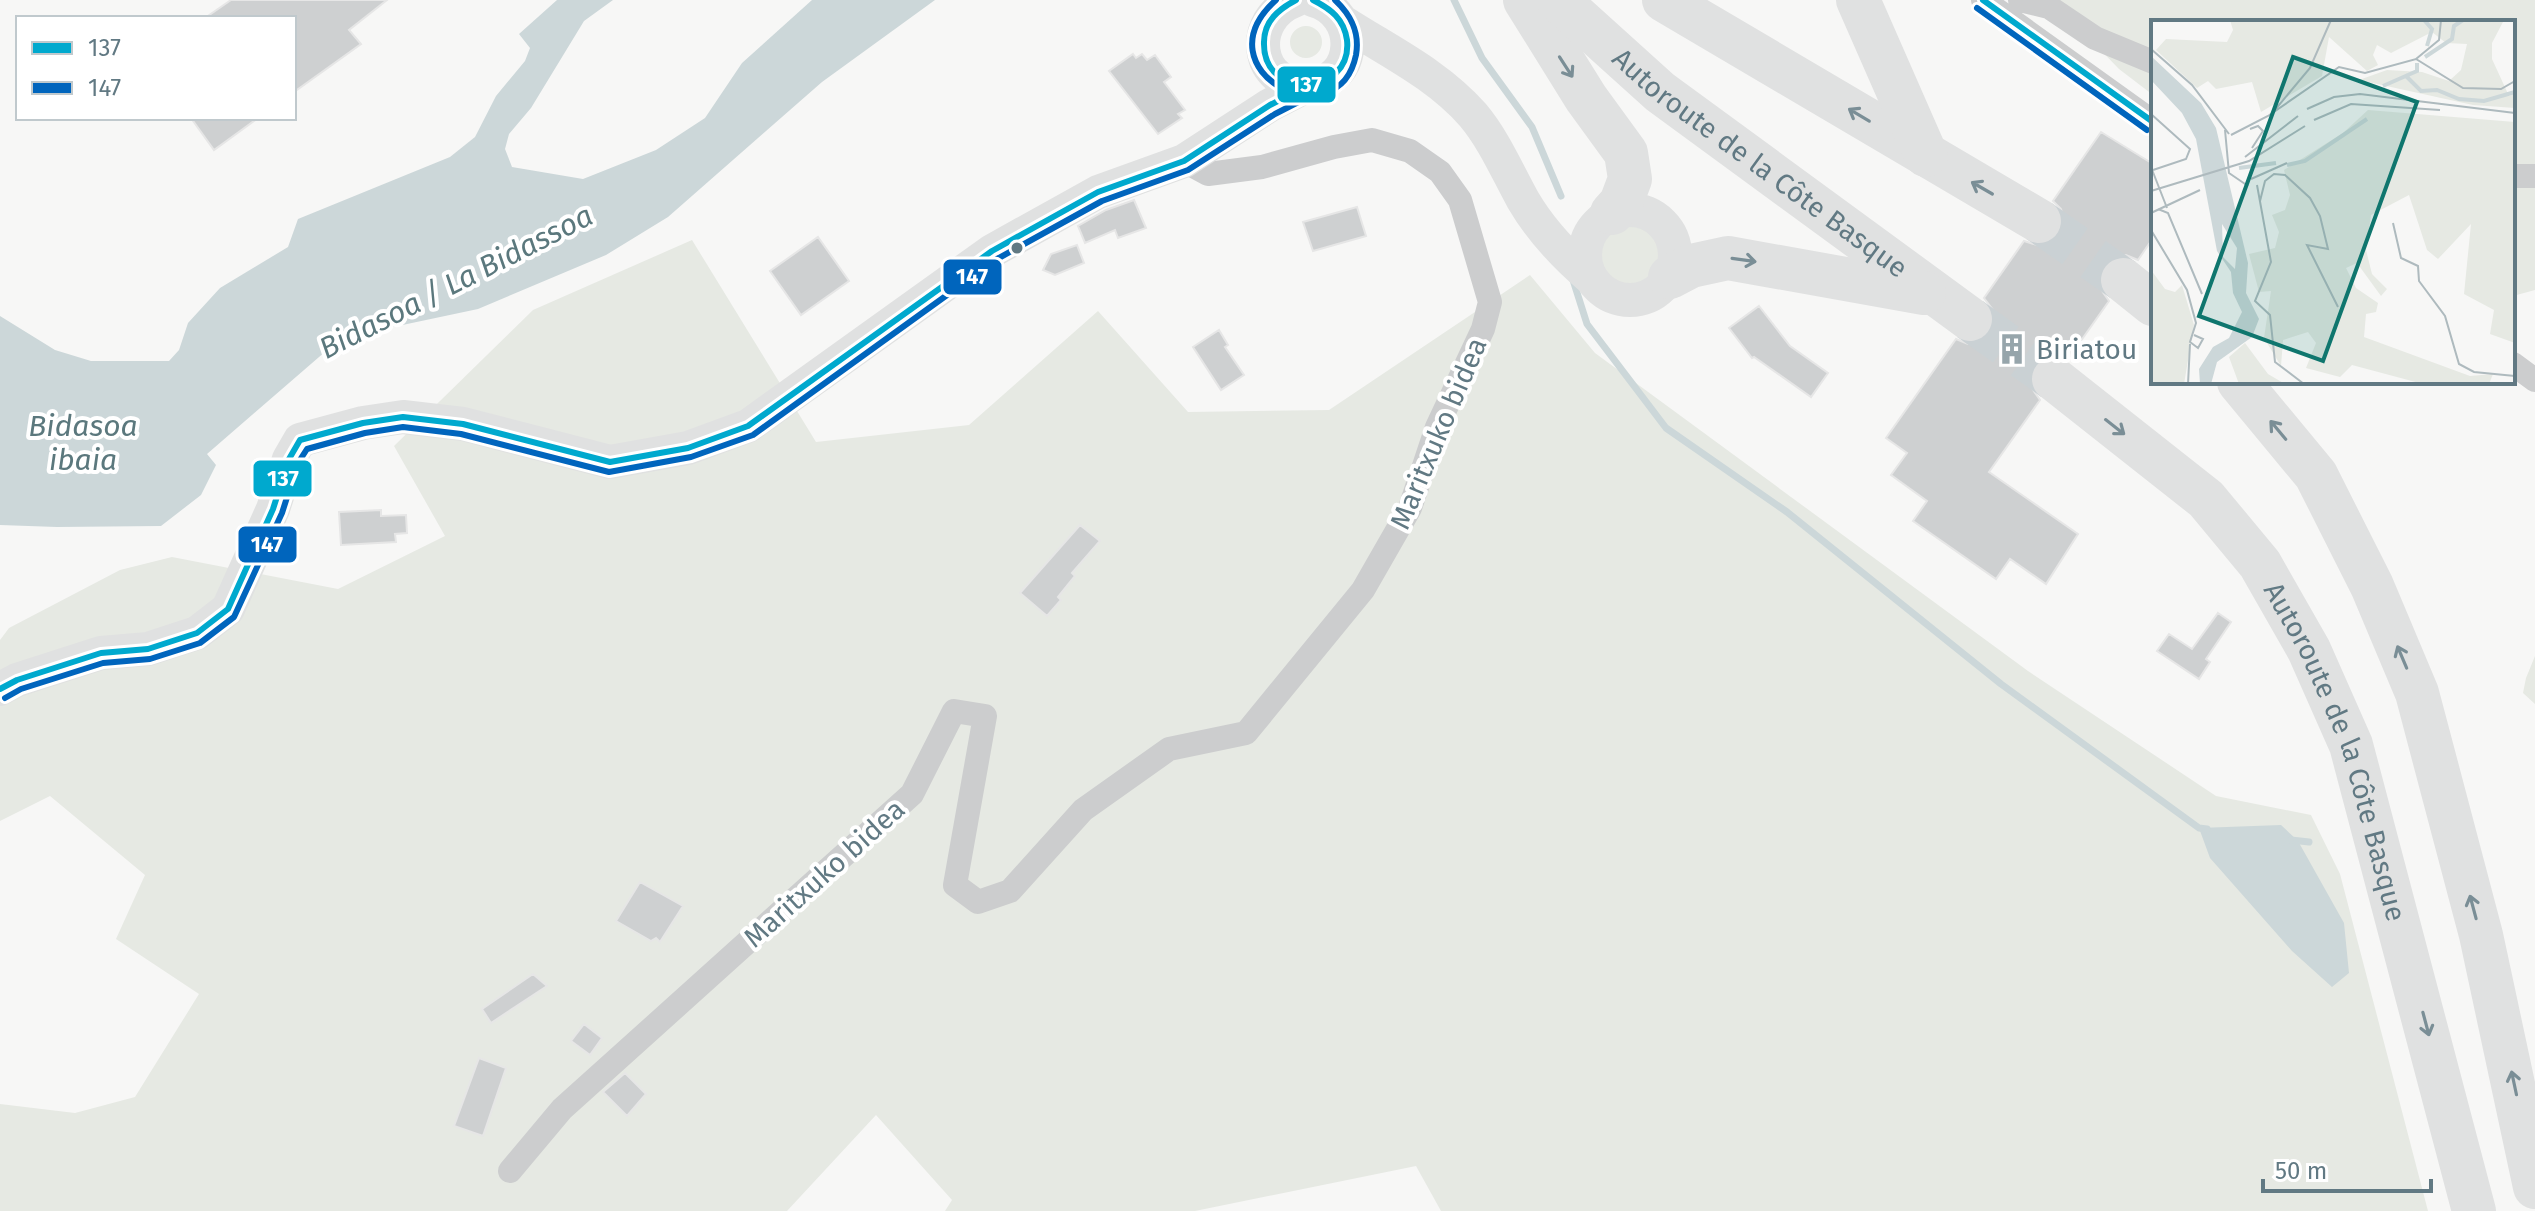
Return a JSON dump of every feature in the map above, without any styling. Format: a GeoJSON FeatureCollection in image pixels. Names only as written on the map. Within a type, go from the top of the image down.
{"type":"FeatureCollection","features":[{"type":"Feature","properties":{"kind":"highway"},"geometry":{"type":"LineString","coordinates":[[1525,0],[1586,98],[1626,153],[1630,179],[1623,200],[1607,216]]}},
{"type":"Feature","properties":{"kind":"highway","name":"Autoroute de la Côte Basque"},"geometry":{"type":"LineString","coordinates":[[1558,0],[1660,92],[1970,319]]}},
{"type":"Feature","properties":{"kind":"highway"},"geometry":{"type":"LineString","coordinates":[[1664,0],[2039,221]]}},
{"type":"Feature","properties":{"kind":"highway"},"geometry":{"type":"LineString","coordinates":[[1858,0],[1926,155]]}},
{"type":"Feature","properties":{"kind":"highway"},"geometry":{"type":"LineString","coordinates":[[1670,277],[1691,266],[1728,258],[1935,295]]}},
{"type":"Feature","properties":{"kind":"highway","name":"Autoroute de la Côte Basque"},"geometry":{"type":"LineString","coordinates":[[2054,379],[2206,499],[2260,564],[2309,650],[2351,745],[2474,1211]]}},
{"type":"Feature","properties":{"kind":"highway"},"geometry":{"type":"LineString","coordinates":[[2241,384],[2316,475],[2372,586],[2417,693],[2481,935],[2535,1187]]}},
{"type":"Feature","properties":{"kind":"street"},"geometry":{"type":"LineString","coordinates":[[1313,0],[1329,6],[1343,22],[1440,83],[1474,117],[1495,147],[1524,201],[1554,243],[1607,294],[1630,300],[1655,293],[1670,277],[1675,264],[1675,249],[1664,224],[1653,215],[1625,209],[1588,223],[1562,222],[1535,210],[1524,201]]}},
{"type":"Feature","properties":{"kind":"street"},"geometry":{"type":"LineString","coordinates":[[2020,0],[2049,7],[2095,38],[2151,61]]}},
{"type":"Feature","properties":{"kind":"street"},"geometry":{"type":"LineString","coordinates":[[1996,3],[2151,120]]}},
{"type":"Feature","properties":{"kind":"street"},"geometry":{"type":"LineString","coordinates":[[1237,126],[1248,106],[1265,58],[1262,35],[1281,5]]}},
{"type":"Feature","properties":{"kind":"street"},"geometry":{"type":"LineString","coordinates":[[1341,66],[1348,39],[1343,22]]}},
{"type":"Feature","properties":{"kind":"street"},"geometry":{"type":"LineString","coordinates":[[0,689],[17,680],[101,653],[148,649],[197,633],[228,609],[273,509],[289,459],[300,440],[363,423],[403,417],[463,424],[610,462],[688,448],[748,426],[992,251],[1098,192],[1184,161],[1307,86],[1327,80],[1341,66],[1370,58],[1399,55]]}},
{"type":"Feature","properties":{"kind":"street"},"geometry":{"type":"LineString","coordinates":[[1265,58],[1282,79],[1307,86]]}},
{"type":"Feature","properties":{"kind":"street","name":"Maritxuko bidea"},"geometry":{"type":"LineString","coordinates":[[510,1171],[562,1109],[912,794],[954,711],[985,716],[955,885],[978,902],[1010,891],[1083,810],[1169,749],[1246,733],[1363,590],[1410,508],[1437,427],[1483,329],[1490,302],[1460,200],[1440,172],[1410,151],[1372,140],[1262,167],[1208,174],[1184,161]]}},
{"type":"Feature","properties":{"kind":"street"},"geometry":{"type":"LineString","coordinates":[[1592,279],[1586,267],[1587,240],[1607,216]]}},
{"type":"Feature","properties":{"kind":"street"},"geometry":{"type":"LineString","coordinates":[[2515,365],[2535,380]]}},
{"type":"Feature","properties":{"kind":"shaded area"},"geometry":{"type":"Polygon","coordinates":[[[2052,0],[2535,0],[2535,290],[2515,295],[2515,20],[2151,20],[2151,93],[2119,69],[2052,0]]]}},
{"type":"Feature","properties":{"kind":"shaded area"},"geometry":{"type":"Polygon","coordinates":[[[1306,26],[1318,30],[1322,42],[1318,54],[1306,58],[1294,54],[1290,42],[1294,30],[1306,26]]]}},
{"type":"Feature","properties":{"kind":"shaded area"},"geometry":{"type":"Polygon","coordinates":[[[1623,224],[1635,224],[1652,233],[1659,244],[1659,268],[1652,279],[1635,288],[1623,288],[1611,283],[1602,274],[1597,262],[1597,250],[1602,238],[1611,229],[1623,224]]]}},
{"type":"Feature","properties":{"kind":"shaded area"},"geometry":{"type":"Polygon","coordinates":[[[692,240],[816,442],[969,425],[1098,311],[1188,412],[1329,410],[1530,275],[1595,353],[2028,671],[2216,796],[2311,815],[2340,874],[2428,1211],[1441,1211],[1416,1166],[1195,1211],[945,1211],[952,1200],[876,1115],[787,1211],[0,1211],[0,1104],[75,1113],[135,1097],[199,994],[116,939],[145,875],[50,796],[0,821],[0,640],[9,628],[120,570],[172,557],[338,589],[445,536],[394,446],[533,310],[692,240]]]}},
{"type":"Feature","properties":{"kind":"shaded area"},"geometry":{"type":"Polygon","coordinates":[[[2535,656],[2535,704],[2523,693],[2535,656]]]}},
{"type":"Feature","properties":{"kind":"water","name":"Bidasoa ibaia"},"geometry":{"type":"Polygon","coordinates":[[[557,0],[613,0],[584,21],[531,108],[509,134],[505,149],[512,167],[583,179],[656,150],[705,118],[742,63],[812,0],[935,0],[822,82],[668,217],[606,255],[478,309],[341,338],[207,454],[216,465],[201,495],[161,526],[0,525],[0,316],[55,350],[91,361],[169,361],[179,350],[188,323],[220,288],[288,247],[298,219],[450,157],[475,137],[496,96],[525,61],[530,48],[519,34],[557,0]]]}},
{"type":"Feature","properties":{"kind":"water"},"geometry":{"type":"Polygon","coordinates":[[[2281,825],[2298,841],[2344,923],[2349,973],[2332,987],[2292,951],[2210,858],[2199,828],[2281,825]]]}},
{"type":"Feature","properties":{"kind":"building"},"geometry":{"type":"Polygon","coordinates":[[[231,0],[387,0],[349,30],[361,44],[296,91],[296,16],[208,16],[231,0]]]}},
{"type":"Feature","properties":{"kind":"building"},"geometry":{"type":"Polygon","coordinates":[[[1133,54],[1136,58],[1142,54],[1147,60],[1155,55],[1171,77],[1164,82],[1185,110],[1178,114],[1182,118],[1158,134],[1109,71],[1133,54]]]}},
{"type":"Feature","properties":{"kind":"building"},"geometry":{"type":"Polygon","coordinates":[[[192,120],[255,120],[214,150],[192,120]]]}},
{"type":"Feature","properties":{"kind":"building","name":"Biriatou"},"geometry":{"type":"Polygon","coordinates":[[[2101,132],[2151,163],[2151,241],[2138,260],[2126,255],[2115,257],[2103,265],[2098,277],[2100,288],[2109,301],[2068,359],[2057,354],[2046,356],[2034,364],[2029,375],[2031,387],[2040,400],[1989,472],[2078,534],[2046,584],[2010,559],[1996,579],[1913,521],[1927,501],[1891,475],[1907,453],[1886,438],[1956,339],[1968,344],[1979,342],[1991,333],[1995,321],[1993,310],[1984,298],[2024,241],[2040,246],[2052,242],[2060,234],[2064,220],[2061,209],[2053,201],[2101,132]]]}},
{"type":"Feature","properties":{"kind":"building"},"geometry":{"type":"Polygon","coordinates":[[[1134,200],[1146,228],[1118,238],[1115,230],[1085,243],[1078,226],[1106,210],[1134,200]]]}},
{"type":"Feature","properties":{"kind":"building"},"geometry":{"type":"Polygon","coordinates":[[[1357,207],[1366,236],[1313,251],[1303,222],[1357,207]]]}},
{"type":"Feature","properties":{"kind":"building"},"geometry":{"type":"Polygon","coordinates":[[[818,237],[849,281],[801,315],[770,271],[818,237]]]}},
{"type":"Feature","properties":{"kind":"building"},"geometry":{"type":"Polygon","coordinates":[[[1077,245],[1084,263],[1055,275],[1043,270],[1051,254],[1077,245]]]}},
{"type":"Feature","properties":{"kind":"building"},"geometry":{"type":"Polygon","coordinates":[[[1759,306],[1790,346],[1828,373],[1811,397],[1752,358],[1729,328],[1759,306]]]}},
{"type":"Feature","properties":{"kind":"building"},"geometry":{"type":"Polygon","coordinates":[[[1219,330],[1228,345],[1225,347],[1244,375],[1221,390],[1193,347],[1219,330]]]}},
{"type":"Feature","properties":{"kind":"building"},"geometry":{"type":"Polygon","coordinates":[[[381,510],[381,516],[406,515],[407,533],[395,534],[396,542],[341,545],[339,512],[381,510]]]}},
{"type":"Feature","properties":{"kind":"building"},"geometry":{"type":"Polygon","coordinates":[[[1080,525],[1100,541],[1072,573],[1075,576],[1047,616],[1020,593],[1080,525]]]}},
{"type":"Feature","properties":{"kind":"building"},"geometry":{"type":"Polygon","coordinates":[[[2218,613],[2231,622],[2206,659],[2210,662],[2199,679],[2157,651],[2169,634],[2192,649],[2218,613]]]}},
{"type":"Feature","properties":{"kind":"building"},"geometry":{"type":"Polygon","coordinates":[[[640,882],[683,906],[660,942],[656,938],[651,941],[616,921],[640,882]]]}},
{"type":"Feature","properties":{"kind":"building"},"geometry":{"type":"Polygon","coordinates":[[[533,974],[547,986],[491,1023],[482,1009],[533,974]]]}},
{"type":"Feature","properties":{"kind":"building"},"geometry":{"type":"Polygon","coordinates":[[[584,1024],[602,1038],[590,1055],[571,1041],[584,1024]]]}},
{"type":"Feature","properties":{"kind":"building"},"geometry":{"type":"Polygon","coordinates":[[[479,1058],[506,1068],[483,1136],[454,1126],[479,1058]]]}},
{"type":"Feature","properties":{"kind":"building"},"geometry":{"type":"Polygon","coordinates":[[[625,1073],[646,1094],[627,1116],[603,1092],[625,1073]]]}},
{"type":"Feature","properties":{"kind":"waterway"},"geometry":{"type":"LineString","coordinates":[[1454,0],[1482,58],[1532,127],[1561,196]]}},
{"type":"Feature","properties":{"kind":"waterway"},"geometry":{"type":"LineString","coordinates":[[1573,280],[1587,324],[1666,428],[1787,512],[2001,684],[2199,828],[2207,829]]}},
{"type":"Feature","properties":{"kind":"waterway"},"geometry":{"type":"LineString","coordinates":[[2291,840],[2309,842]]}},
{"type":"Feature","properties":{"kind":"tunnel"},"geometry":{"type":"LineString","coordinates":[[2039,221],[2123,280]]}},
{"type":"Feature","properties":{"kind":"tunnel"},"geometry":{"type":"LineString","coordinates":[[1970,319],[2054,379]]}},
{"type":"Feature","properties":{"kind":"transit line","name":"147"},"geometry":{"type":"LineString","coordinates":[[1276,0],[1256,26],[1253,51],[1262,72],[1280,87],[1302,95],[1325,93],[1344,81],[1356,55],[1357,39],[1353,24],[1335,0]]}},
{"type":"Feature","properties":{"kind":"transit line","name":"137"},"geometry":{"type":"LineString","coordinates":[[1296,0],[1274,16],[1264,42],[1267,61],[1277,75],[1291,82],[1307,84],[1323,81],[1336,73],[1345,59],[1347,40],[1336,16],[1313,0]]}},
{"type":"Feature","properties":{"kind":"transit line","name":"137"},"geometry":{"type":"LineString","coordinates":[[1983,0],[2151,121]]}},
{"type":"Feature","properties":{"kind":"transit line","name":"147"},"geometry":{"type":"LineString","coordinates":[[1977,8],[2147,130]]}},
{"type":"Feature","properties":{"kind":"transit line","name":"137"},"geometry":{"type":"LineString","coordinates":[[0,689],[17,680],[101,653],[148,649],[197,633],[228,609],[273,509],[289,459],[300,440],[363,423],[403,417],[463,424],[610,462],[688,448],[748,426],[992,251],[1098,192],[1184,161],[1270,105],[1307,86]]}},
{"type":"Feature","properties":{"kind":"transit line","name":"147"},"geometry":{"type":"LineString","coordinates":[[5,698],[21,689],[103,663],[150,659],[200,643],[234,617],[282,513],[298,463],[307,449],[365,433],[403,427],[461,434],[609,472],[691,457],[753,435],[997,259],[1102,201],[1188,170],[1275,114],[1312,95]]}},
{"type":"Feature","properties":{"kind":"place","name":"Biriatou"},"geometry":{"type":"Point","coordinates":[2012,349]}},
{"type":"Feature","properties":{"kind":"water label","name":"Bidasoa / La Bidassoa"},"geometry":{"type":"Point","coordinates":[456,282]}}]}
